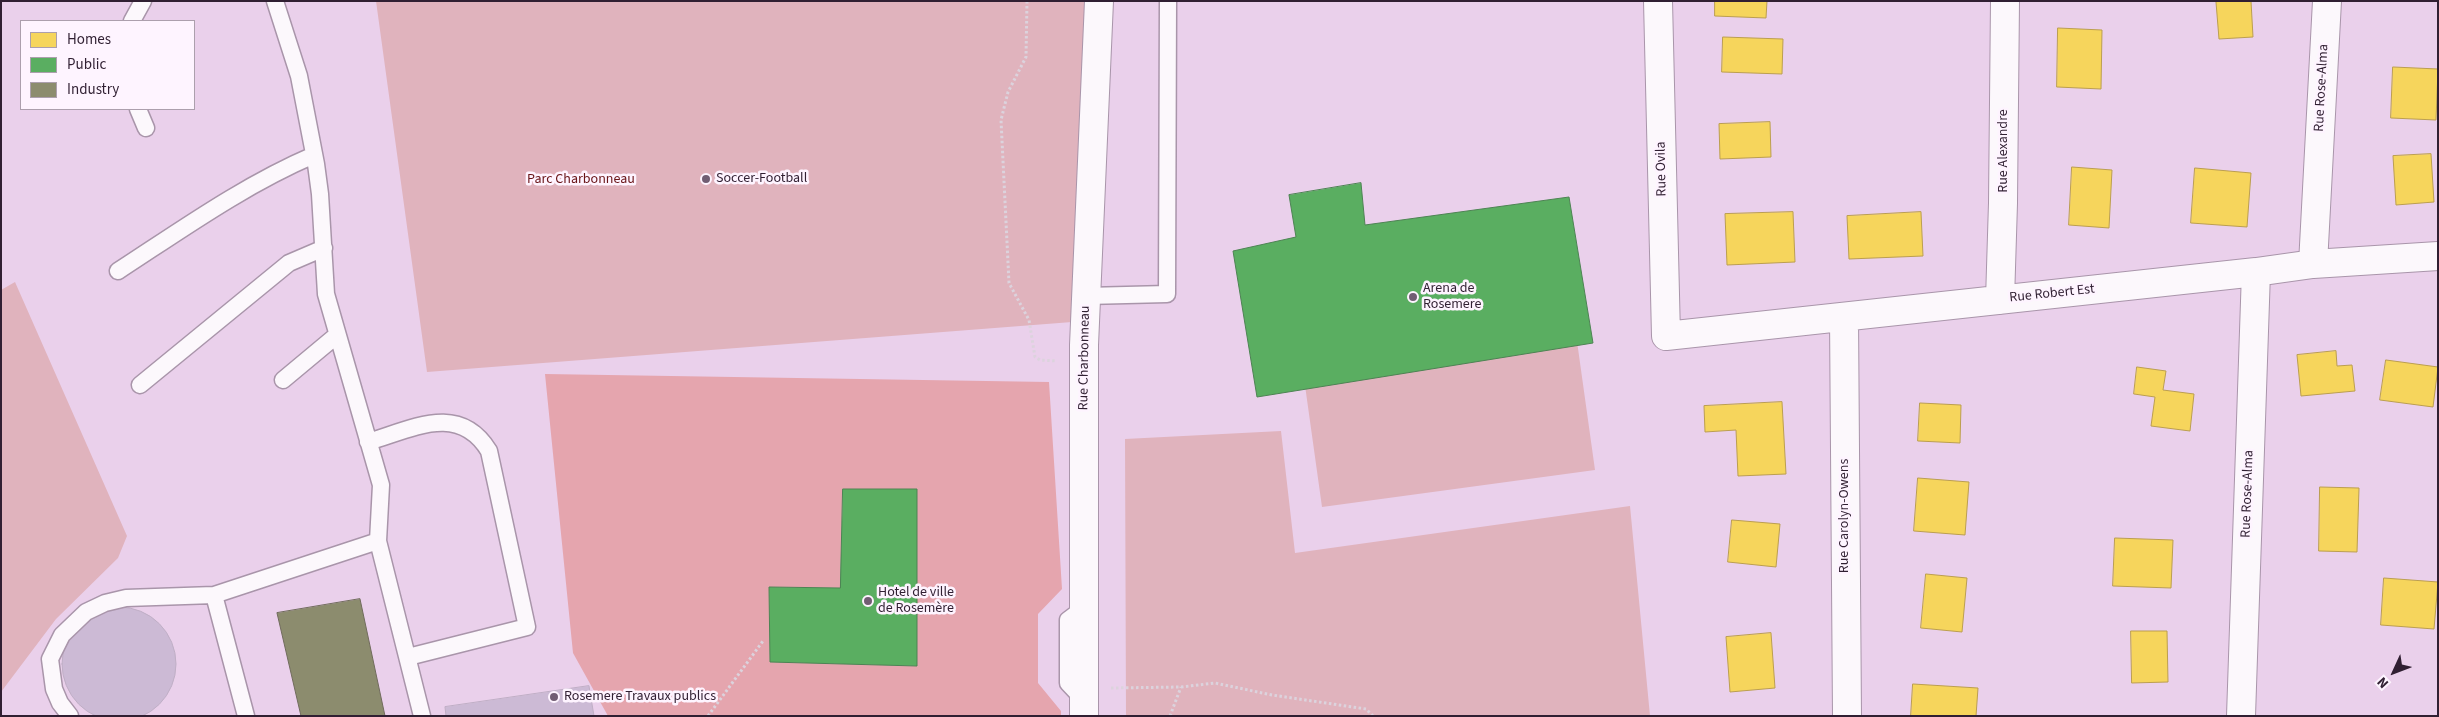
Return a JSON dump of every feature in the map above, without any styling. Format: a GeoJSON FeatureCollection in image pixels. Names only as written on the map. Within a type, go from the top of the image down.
{"type":"FeatureCollection","features":[{"type":"Feature","properties":{"kind":"street","name":"Rue Charbonneau"},"geometry":{"type":"LineString","coordinates":[[1084,701],[1084,345],[1099,1]]}},
{"type":"Feature","properties":{"kind":"street","name":"Rue Ovila"},"geometry":{"type":"LineString","coordinates":[[1658,1],[1666,336]]}},
{"type":"Feature","properties":{"kind":"street","name":"Rue Alexandre"},"geometry":{"type":"LineString","coordinates":[[2000,300],[2004,203],[2005,1]]}},
{"type":"Feature","properties":{"kind":"street","name":"Rue Rose-Alma"},"geometry":{"type":"LineString","coordinates":[[2313,264],[2327,1]]}},
{"type":"Feature","properties":{"kind":"street","name":"Rue Robert Est"},"geometry":{"type":"LineString","coordinates":[[1666,336],[2256,272],[2313,264],[2438,256]]}},
{"type":"Feature","properties":{"kind":"street","name":"Rue Rose-Alma"},"geometry":{"type":"LineString","coordinates":[[2241,716],[2256,272]]}},
{"type":"Feature","properties":{"kind":"street","name":"Rue Carolyn-Owens"},"geometry":{"type":"LineString","coordinates":[[1844,317],[1846,716]]}},
{"type":"Feature","properties":{"kind":"lane"},"geometry":{"type":"LineString","coordinates":[[133,20],[143,1]]}},
{"type":"Feature","properties":{"kind":"lane"},"geometry":{"type":"LineString","coordinates":[[276,1],[299,76],[314,155],[320,194],[326,294],[381,485],[378,541],[422,716]]}},
{"type":"Feature","properties":{"kind":"lane"},"geometry":{"type":"LineString","coordinates":[[1086,296],[1167,294],[1168,1]]}},
{"type":"Feature","properties":{"kind":"lane"},"geometry":{"type":"LineString","coordinates":[[138,110],[146,128]]}},
{"type":"Feature","properties":{"kind":"lane"},"geometry":{"type":"LineString","coordinates":[[118,271],[205,214],[296,163],[314,155]]}},
{"type":"Feature","properties":{"kind":"lane"},"geometry":{"type":"LineString","coordinates":[[140,384],[289,263],[324,248]]}},
{"type":"Feature","properties":{"kind":"lane"},"geometry":{"type":"LineString","coordinates":[[283,380],[337,335]]}},
{"type":"Feature","properties":{"kind":"lane"},"geometry":{"type":"LineString","coordinates":[[368,442],[446,421],[468,428],[477,435],[489,451],[527,627],[408,657]]}},
{"type":"Feature","properties":{"kind":"lane"},"geometry":{"type":"LineString","coordinates":[[70,716],[54,689],[50,659],[54,646],[72,624],[86,612],[105,603],[126,598],[214,595],[378,541]]}},
{"type":"Feature","properties":{"kind":"lane"},"geometry":{"type":"LineString","coordinates":[[214,595],[246,716]]}},
{"type":"Feature","properties":{"kind":"path"},"geometry":{"type":"LineString","coordinates":[[1027,1],[1026,57],[1008,92],[1001,120],[1009,283],[1029,320],[1035,357],[1040,360],[1065,361]]}},
{"type":"Feature","properties":{"kind":"path"},"geometry":{"type":"LineString","coordinates":[[708,716],[763,641]]}},
{"type":"Feature","properties":{"kind":"path"},"geometry":{"type":"LineString","coordinates":[[1084,701],[1215,683],[1272,695],[1366,709],[1373,716]]}},
{"type":"Feature","properties":{"kind":"path"},"geometry":{"type":"LineString","coordinates":[[1170,716],[1181,687]]}},
{"type":"Feature","properties":{"kind":"green space","name":"Parc Charbonneau"},"geometry":{"type":"Polygon","coordinates":[[[376,1],[1093,1],[1085,321],[427,372],[376,1]]]}},
{"type":"Feature","properties":{"kind":"green space"},"geometry":{"type":"Polygon","coordinates":[[[15,282],[127,536],[118,558],[56,619],[1,692],[1,290],[15,282]]]}},
{"type":"Feature","properties":{"kind":"green space"},"geometry":{"type":"Polygon","coordinates":[[[1575,327],[1595,470],[1322,507],[1302,364],[1575,327]]]}},
{"type":"Feature","properties":{"kind":"green space"},"geometry":{"type":"Polygon","coordinates":[[[1281,431],[1295,553],[1630,506],[1650,716],[1126,716],[1125,439],[1281,431]]]}},
{"type":"Feature","properties":{"kind":"shaded area"},"geometry":{"type":"Polygon","coordinates":[[[545,374],[1049,382],[1062,589],[1038,614],[1038,683],[1061,711],[1061,716],[608,716],[573,653],[545,374]],[[843,489],[840,588],[769,587],[770,662],[916,666],[917,489],[843,489]]]}},
{"type":"Feature","properties":{"kind":"building: Homes"},"geometry":{"type":"Polygon","coordinates":[[[1715,1],[1767,1],[1766,18],[1715,16],[1715,1]]]}},
{"type":"Feature","properties":{"kind":"building: Homes"},"geometry":{"type":"Polygon","coordinates":[[[2251,1],[2253,37],[2219,39],[2216,2],[2251,1]]]}},
{"type":"Feature","properties":{"kind":"building: Homes"},"geometry":{"type":"Polygon","coordinates":[[[2058,28],[2102,30],[2101,89],[2057,87],[2058,28]]]}},
{"type":"Feature","properties":{"kind":"building: Homes"},"geometry":{"type":"Polygon","coordinates":[[[1723,37],[1783,39],[1782,74],[1722,72],[1723,37]]]}},
{"type":"Feature","properties":{"kind":"building: Homes"},"geometry":{"type":"Polygon","coordinates":[[[2393,67],[2438,69],[2436,120],[2391,118],[2393,67]]]}},
{"type":"Feature","properties":{"kind":"building: Homes"},"geometry":{"type":"Polygon","coordinates":[[[1770,122],[1771,157],[1720,159],[1719,124],[1770,122]]]}},
{"type":"Feature","properties":{"kind":"building: Homes"},"geometry":{"type":"Polygon","coordinates":[[[2431,154],[2434,202],[2396,205],[2393,156],[2431,154]]]}},
{"type":"Feature","properties":{"kind":"building: Homes"},"geometry":{"type":"Polygon","coordinates":[[[2072,167],[2112,170],[2109,228],[2069,225],[2072,167]]]}},
{"type":"Feature","properties":{"kind":"building: Homes"},"geometry":{"type":"Polygon","coordinates":[[[2195,168],[2251,173],[2247,227],[2191,223],[2195,168]]]}},
{"type":"Feature","properties":{"kind":"building: Homes"},"geometry":{"type":"Polygon","coordinates":[[[1793,212],[1795,262],[1727,265],[1725,214],[1793,212]]]}},
{"type":"Feature","properties":{"kind":"building: Homes"},"geometry":{"type":"Polygon","coordinates":[[[1921,212],[1923,256],[1849,259],[1847,216],[1921,212]]]}},
{"type":"Feature","properties":{"kind":"building: Homes"},"geometry":{"type":"Polygon","coordinates":[[[2336,351],[2337,366],[2352,365],[2355,391],[2301,396],[2297,355],[2336,351]]]}},
{"type":"Feature","properties":{"kind":"building: Homes"},"geometry":{"type":"Polygon","coordinates":[[[2386,360],[2438,367],[2433,407],[2380,400],[2386,360]]]}},
{"type":"Feature","properties":{"kind":"building: Homes"},"geometry":{"type":"Polygon","coordinates":[[[2137,367],[2166,371],[2163,390],[2194,394],[2190,431],[2151,426],[2155,397],[2134,394],[2137,367]]]}},
{"type":"Feature","properties":{"kind":"building: Homes"},"geometry":{"type":"Polygon","coordinates":[[[1782,402],[1786,474],[1738,476],[1736,430],[1705,432],[1704,406],[1782,402]]]}},
{"type":"Feature","properties":{"kind":"building: Homes"},"geometry":{"type":"Polygon","coordinates":[[[1920,403],[1961,405],[1960,443],[1918,441],[1920,403]]]}},
{"type":"Feature","properties":{"kind":"building: Homes"},"geometry":{"type":"Polygon","coordinates":[[[1918,478],[1969,482],[1965,535],[1914,531],[1918,478]]]}},
{"type":"Feature","properties":{"kind":"building: Homes"},"geometry":{"type":"Polygon","coordinates":[[[2320,487],[2359,488],[2357,552],[2319,551],[2320,487]]]}},
{"type":"Feature","properties":{"kind":"building: Homes"},"geometry":{"type":"Polygon","coordinates":[[[1732,520],[1780,524],[1776,567],[1728,562],[1732,520]]]}},
{"type":"Feature","properties":{"kind":"building: Homes"},"geometry":{"type":"Polygon","coordinates":[[[2115,538],[2173,540],[2171,588],[2113,586],[2115,538]]]}},
{"type":"Feature","properties":{"kind":"building: Homes"},"geometry":{"type":"Polygon","coordinates":[[[1926,574],[1967,578],[1962,632],[1921,628],[1926,574]]]}},
{"type":"Feature","properties":{"kind":"building: Homes"},"geometry":{"type":"Polygon","coordinates":[[[2384,578],[2438,582],[2434,629],[2381,625],[2384,578]]]}},
{"type":"Feature","properties":{"kind":"building: Homes"},"geometry":{"type":"Polygon","coordinates":[[[2131,631],[2167,631],[2168,682],[2132,683],[2131,631]]]}},
{"type":"Feature","properties":{"kind":"building: Homes"},"geometry":{"type":"Polygon","coordinates":[[[1771,633],[1775,688],[1730,692],[1726,637],[1771,633]]]}},
{"type":"Feature","properties":{"kind":"building: Homes"},"geometry":{"type":"Polygon","coordinates":[[[1913,684],[1978,688],[1976,716],[1911,716],[1913,684]]]}},
{"type":"Feature","properties":{"kind":"building: Public","name":"Arena de Rosemere"},"geometry":{"type":"Polygon","coordinates":[[[1361,183],[1365,225],[1569,197],[1593,343],[1257,397],[1233,251],[1296,237],[1289,195],[1361,183]]]}},
{"type":"Feature","properties":{"kind":"building: Public"},"geometry":{"type":"Polygon","coordinates":[[[843,489],[917,489],[917,666],[770,662],[769,587],[840,588],[843,489]]]}},
{"type":"Feature","properties":{"kind":"building: Industry"},"geometry":{"type":"Polygon","coordinates":[[[360,599],[385,716],[301,716],[277,613],[360,599]]]}},
{"type":"Feature","properties":{"kind":"building: Other"},"geometry":{"type":"Polygon","coordinates":[[[108,608],[130,608],[151,617],[166,632],[175,653],[175,675],[166,696],[151,711],[136,718],[102,718],[87,711],[72,696],[63,675],[63,653],[72,632],[87,617],[108,608]]]}},
{"type":"Feature","properties":{"kind":"building: Other","name":"Rosemere Travaux publics"},"geometry":{"type":"Polygon","coordinates":[[[589,686],[594,716],[446,716],[445,707],[589,686]]]}},
{"type":"Feature","properties":{"kind":"place","name":"Soccer-Football"},"geometry":{"type":"Point","coordinates":[706,179]}},
{"type":"Feature","properties":{"kind":"place","name":"Arena de Rosemere"},"geometry":{"type":"Point","coordinates":[1413,297]}},
{"type":"Feature","properties":{"kind":"place","name":"Hotel de ville de Rosemère"},"geometry":{"type":"Point","coordinates":[868,601]}},
{"type":"Feature","properties":{"kind":"place","name":"Rosemere Travaux publics"},"geometry":{"type":"Point","coordinates":[554,697]}}]}
